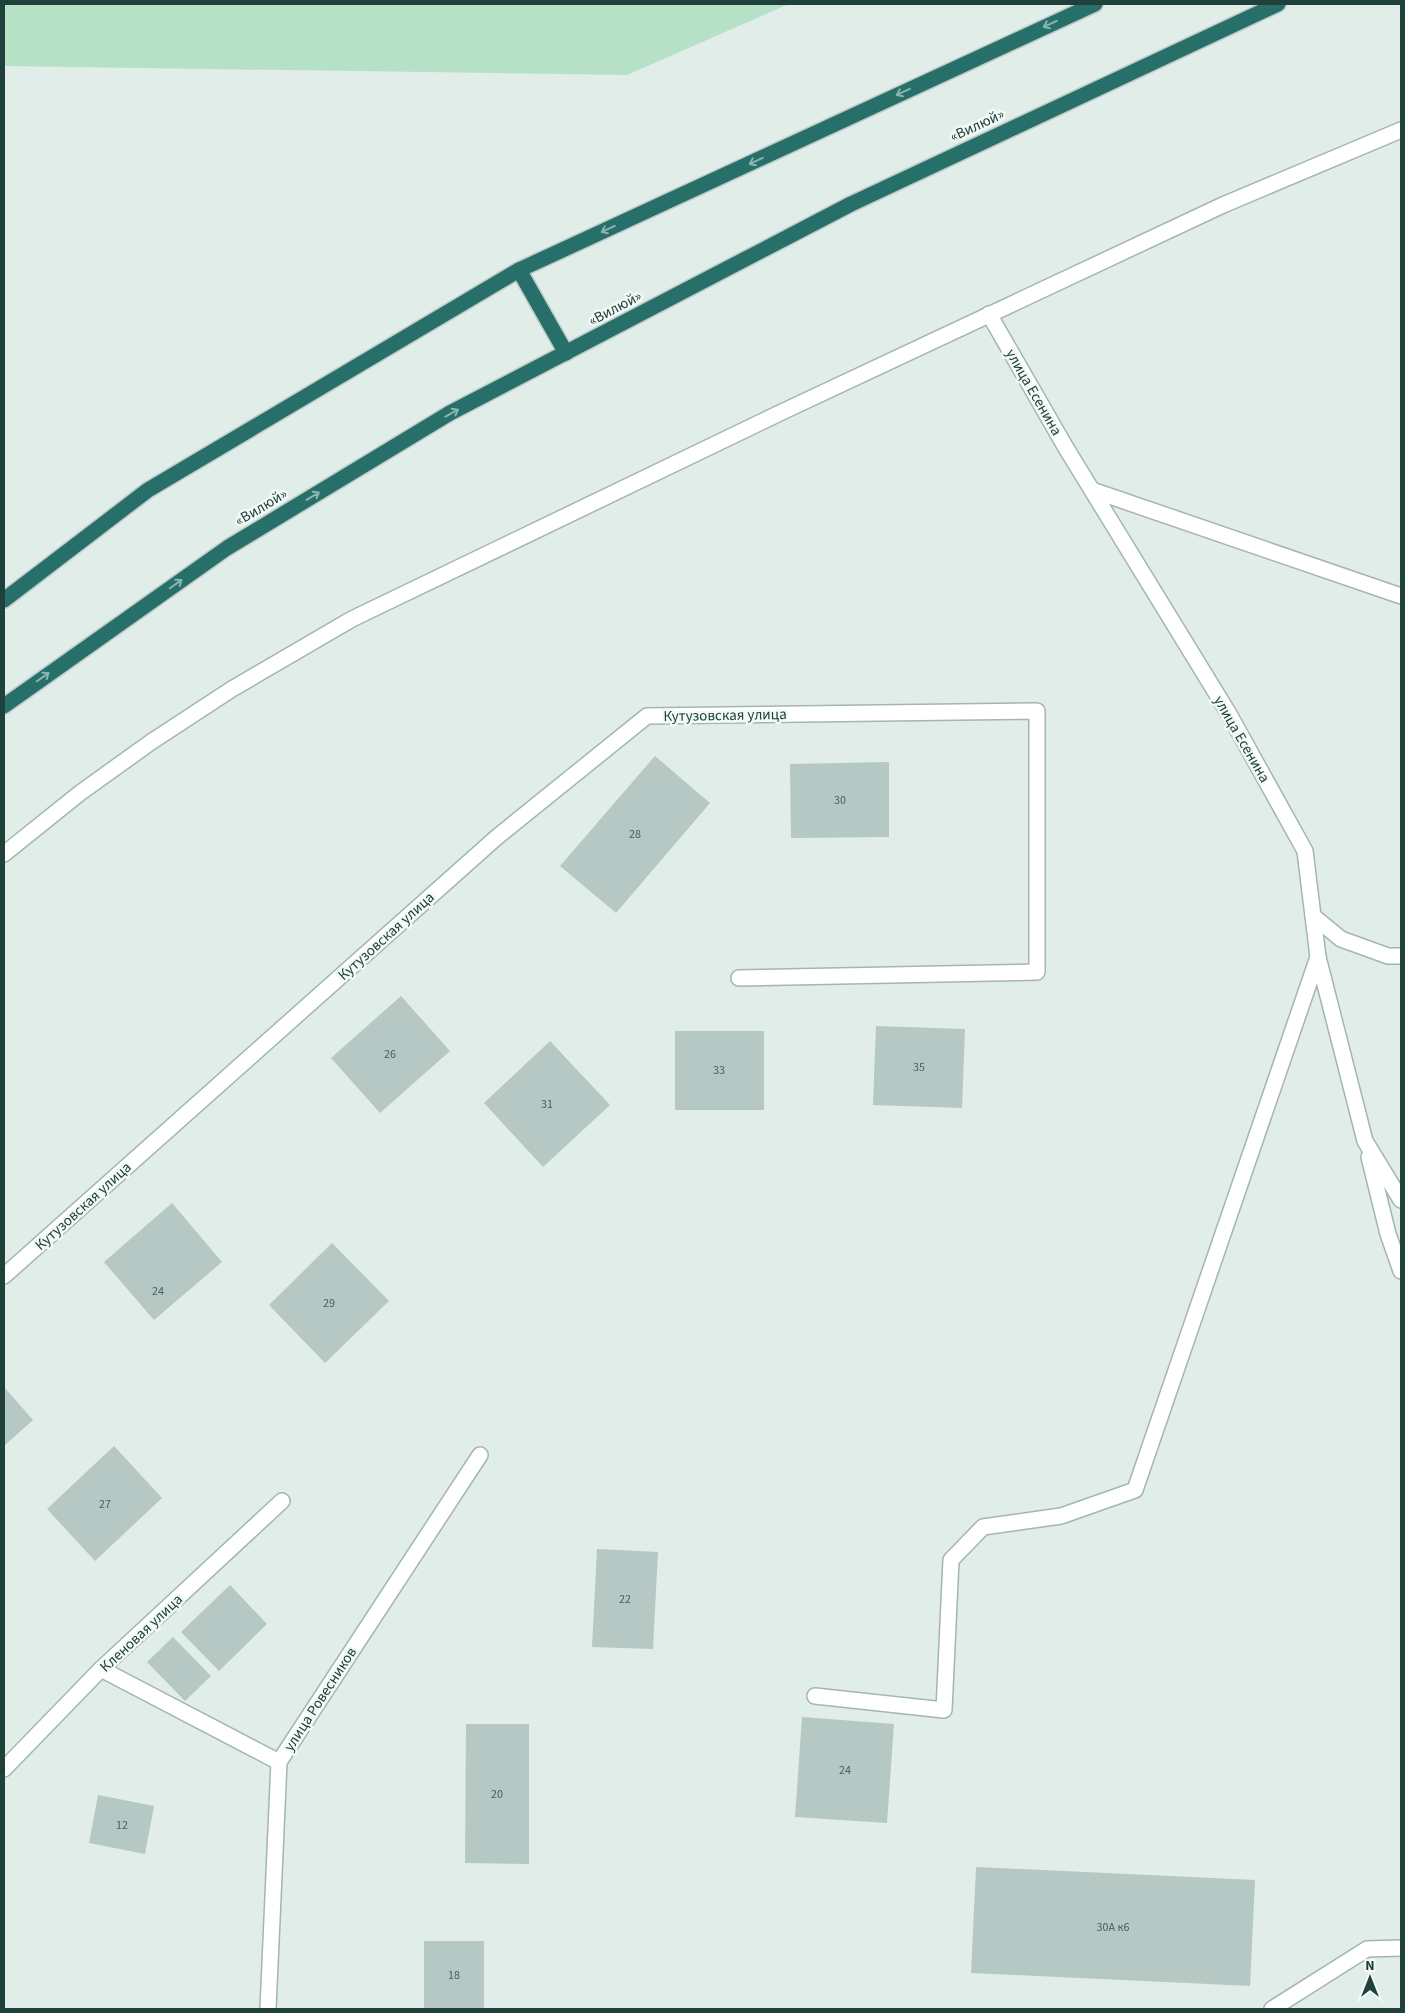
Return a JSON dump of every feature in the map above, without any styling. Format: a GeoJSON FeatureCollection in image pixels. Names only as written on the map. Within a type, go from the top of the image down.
{"type":"FeatureCollection","features":[{"type":"Feature","properties":{"kind":"highway"},"geometry":{"type":"LineString","coordinates":[[4,600],[148,490],[520,270],[1095,4]]}},
{"type":"Feature","properties":{"kind":"highway","name":"«Вилюй»"},"geometry":{"type":"LineString","coordinates":[[4,706],[227,548],[450,413],[851,204],[1278,4]]}},
{"type":"Feature","properties":{"kind":"highway"},"geometry":{"type":"LineString","coordinates":[[520,270],[566,353]]}},
{"type":"Feature","properties":{"kind":"street"},"geometry":{"type":"LineString","coordinates":[[4,854],[80,793],[151,742],[232,689],[352,619],[989,314],[1223,205],[1401,130]]}},
{"type":"Feature","properties":{"kind":"street","name":"улица Есенина"},"geometry":{"type":"LineString","coordinates":[[989,314],[1092,490],[1229,714],[1305,850],[1318,957],[1365,1141],[1401,1200]]}},
{"type":"Feature","properties":{"kind":"street"},"geometry":{"type":"LineString","coordinates":[[1092,490],[1401,596]]}},
{"type":"Feature","properties":{"kind":"street","name":"Кутузовская улица"},"geometry":{"type":"LineString","coordinates":[[4,1276],[497,837],[647,716],[1037,710],[1037,972],[739,978]]}},
{"type":"Feature","properties":{"kind":"street"},"geometry":{"type":"LineString","coordinates":[[1313,916],[1340,939],[1388,956],[1401,956]]}},
{"type":"Feature","properties":{"kind":"street"},"geometry":{"type":"LineString","coordinates":[[815,1696],[944,1710],[952,1560],[983,1527],[1061,1516],[1136,1490],[1318,957]]}},
{"type":"Feature","properties":{"kind":"street"},"geometry":{"type":"LineString","coordinates":[[1365,1141],[1388,1234],[1401,1271]]}},
{"type":"Feature","properties":{"kind":"street","name":"улица Ровесников"},"geometry":{"type":"LineString","coordinates":[[268,2009],[279,1762],[480,1455]]}},
{"type":"Feature","properties":{"kind":"street","name":"Кленовая улица"},"geometry":{"type":"LineString","coordinates":[[4,1769],[101,1669],[282,1501]]}},
{"type":"Feature","properties":{"kind":"street"},"geometry":{"type":"LineString","coordinates":[[101,1669],[279,1762]]}},
{"type":"Feature","properties":{"kind":"street"},"geometry":{"type":"LineString","coordinates":[[1272,2009],[1367,1950],[1401,1948]]}},
{"type":"Feature","properties":{"kind":"green space"},"geometry":{"type":"Polygon","coordinates":[[[4,4],[789,4],[627,75],[4,66],[4,4]]]}},
{"type":"Feature","properties":{"kind":"building"},"geometry":{"type":"Polygon","coordinates":[[[655,756],[710,803],[616,913],[560,866],[655,756]]]}},
{"type":"Feature","properties":{"kind":"building"},"geometry":{"type":"Polygon","coordinates":[[[889,762],[889,837],[791,838],[790,764],[889,762]]]}},
{"type":"Feature","properties":{"kind":"building"},"geometry":{"type":"Polygon","coordinates":[[[401,996],[450,1051],[380,1113],[331,1058],[401,996]]]}},
{"type":"Feature","properties":{"kind":"building"},"geometry":{"type":"Polygon","coordinates":[[[876,1026],[965,1029],[962,1108],[873,1105],[876,1026]]]}},
{"type":"Feature","properties":{"kind":"building"},"geometry":{"type":"Polygon","coordinates":[[[675,1031],[764,1031],[764,1110],[675,1110],[675,1031]]]}},
{"type":"Feature","properties":{"kind":"building"},"geometry":{"type":"Polygon","coordinates":[[[550,1041],[610,1105],[543,1167],[484,1103],[550,1041]]]}},
{"type":"Feature","properties":{"kind":"building"},"geometry":{"type":"Polygon","coordinates":[[[172,1203],[222,1262],[154,1320],[104,1262],[172,1203]]]}},
{"type":"Feature","properties":{"kind":"building"},"geometry":{"type":"Polygon","coordinates":[[[332,1243],[389,1301],[325,1363],[269,1305],[332,1243]]]}},
{"type":"Feature","properties":{"kind":"building"},"geometry":{"type":"Polygon","coordinates":[[[4,1387],[33,1420],[4,1446],[4,1387]]]}},
{"type":"Feature","properties":{"kind":"building"},"geometry":{"type":"Polygon","coordinates":[[[114,1446],[162,1498],[95,1561],[47,1509],[114,1446]]]}},
{"type":"Feature","properties":{"kind":"building"},"geometry":{"type":"Polygon","coordinates":[[[597,1549],[658,1552],[653,1649],[592,1647],[597,1549]]]}},
{"type":"Feature","properties":{"kind":"building"},"geometry":{"type":"Polygon","coordinates":[[[230,1585],[267,1624],[219,1671],[181,1632],[230,1585]]]}},
{"type":"Feature","properties":{"kind":"building"},"geometry":{"type":"Polygon","coordinates":[[[173,1637],[211,1676],[185,1701],[147,1662],[173,1637]]]}},
{"type":"Feature","properties":{"kind":"building"},"geometry":{"type":"Polygon","coordinates":[[[802,1717],[894,1724],[887,1823],[795,1817],[802,1717]]]}},
{"type":"Feature","properties":{"kind":"building"},"geometry":{"type":"Polygon","coordinates":[[[466,1724],[529,1724],[529,1864],[465,1863],[466,1724]]]}},
{"type":"Feature","properties":{"kind":"building"},"geometry":{"type":"Polygon","coordinates":[[[98,1795],[154,1806],[145,1854],[89,1843],[98,1795]]]}},
{"type":"Feature","properties":{"kind":"building"},"geometry":{"type":"Polygon","coordinates":[[[976,1867],[1255,1880],[1250,1986],[971,1973],[976,1867]]]}},
{"type":"Feature","properties":{"kind":"building"},"geometry":{"type":"Polygon","coordinates":[[[424,1941],[484,1941],[484,2009],[424,2009],[424,1941]]]}}]}
